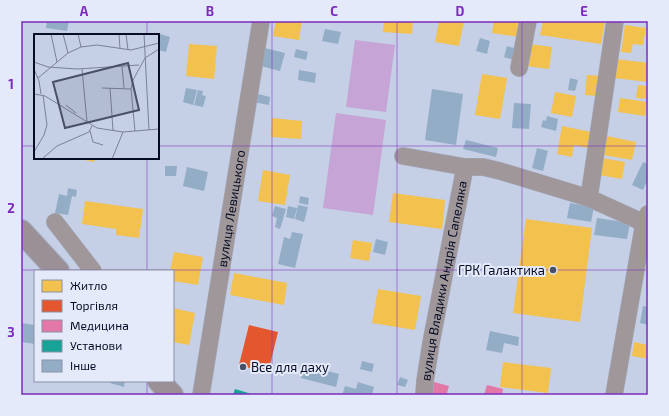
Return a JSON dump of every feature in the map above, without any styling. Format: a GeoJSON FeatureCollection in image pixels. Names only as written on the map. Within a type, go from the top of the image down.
{"type":"FeatureCollection","features":[{"type":"Feature","properties":{"kind":"main road"},"geometry":{"type":"LineString","coordinates":[[21,231],[57,270]]}},
{"type":"Feature","properties":{"kind":"main road"},"geometry":{"type":"LineString","coordinates":[[160,382],[172,395]]}},
{"type":"Feature","properties":{"kind":"street","name":"вулиця Левицького"},"geometry":{"type":"LineString","coordinates":[[201,395],[261,21]]}},
{"type":"Feature","properties":{"kind":"street"},"geometry":{"type":"LineString","coordinates":[[519,68],[528,21]]}},
{"type":"Feature","properties":{"kind":"street"},"geometry":{"type":"LineString","coordinates":[[589,198],[615,21]]}},
{"type":"Feature","properties":{"kind":"street"},"geometry":{"type":"LineString","coordinates":[[403,156],[465,167],[483,167],[500,171],[589,198],[646,218],[614,395]]}},
{"type":"Feature","properties":{"kind":"street","name":"вулиця Владики Андрія Сапеляка"},"geometry":{"type":"LineString","coordinates":[[424,395],[431,342],[465,167]]}},
{"type":"Feature","properties":{"kind":"street"},"geometry":{"type":"LineString","coordinates":[[55,222],[92,270]]}},
{"type":"Feature","properties":{"kind":"shaded area"},"geometry":{"type":"Polygon","coordinates":[[[355,40],[395,45],[386,112],[346,107],[355,40]]]}},
{"type":"Feature","properties":{"kind":"shaded area"},"geometry":{"type":"Polygon","coordinates":[[[336,113],[386,120],[373,215],[323,208],[336,113]]]}},
{"type":"Feature","properties":{"kind":"building: Житло"},"geometry":{"type":"Polygon","coordinates":[[[276,21],[302,21],[299,40],[273,36],[276,21]]]}},
{"type":"Feature","properties":{"kind":"building: Житло"},"geometry":{"type":"Polygon","coordinates":[[[384,21],[413,21],[412,34],[383,32],[384,21]]]}},
{"type":"Feature","properties":{"kind":"building: Житло"},"geometry":{"type":"Polygon","coordinates":[[[439,21],[464,21],[459,46],[435,42],[439,21]]]}},
{"type":"Feature","properties":{"kind":"building: Житло"},"geometry":{"type":"Polygon","coordinates":[[[494,21],[521,21],[519,37],[492,33],[494,21]]]}},
{"type":"Feature","properties":{"kind":"building: Житло"},"geometry":{"type":"Polygon","coordinates":[[[543,21],[605,21],[601,44],[540,35],[543,21]]]}},
{"type":"Feature","properties":{"kind":"building: Житло"},"geometry":{"type":"Polygon","coordinates":[[[625,25],[646,28],[643,45],[633,44],[631,53],[621,52],[625,25]]]}},
{"type":"Feature","properties":{"kind":"building: Житло"},"geometry":{"type":"Polygon","coordinates":[[[189,44],[217,46],[214,79],[186,76],[189,44]]]}},
{"type":"Feature","properties":{"kind":"building: Житло"},"geometry":{"type":"Polygon","coordinates":[[[529,44],[552,47],[549,69],[526,66],[529,44]]]}},
{"type":"Feature","properties":{"kind":"building: Житло"},"geometry":{"type":"Polygon","coordinates":[[[616,59],[648,63],[648,82],[614,78],[616,59]]]}},
{"type":"Feature","properties":{"kind":"building: Житло"},"geometry":{"type":"Polygon","coordinates":[[[482,74],[507,78],[500,119],[475,115],[482,74]]]}},
{"type":"Feature","properties":{"kind":"building: Житло"},"geometry":{"type":"Polygon","coordinates":[[[587,75],[602,76],[600,96],[585,95],[587,75]]]}},
{"type":"Feature","properties":{"kind":"building: Житло"},"geometry":{"type":"Polygon","coordinates":[[[638,85],[648,86],[648,99],[636,98],[638,85]]]}},
{"type":"Feature","properties":{"kind":"building: Житло"},"geometry":{"type":"Polygon","coordinates":[[[555,92],[576,96],[572,117],[551,113],[555,92]]]}},
{"type":"Feature","properties":{"kind":"building: Житло"},"geometry":{"type":"Polygon","coordinates":[[[620,98],[647,102],[645,116],[618,112],[620,98]]]}},
{"type":"Feature","properties":{"kind":"building: Житло"},"geometry":{"type":"Polygon","coordinates":[[[272,118],[302,121],[301,139],[271,137],[272,118]]]}},
{"type":"Feature","properties":{"kind":"building: Житло"},"geometry":{"type":"Polygon","coordinates":[[[562,126],[591,132],[588,148],[574,145],[572,157],[557,154],[562,126]]]}},
{"type":"Feature","properties":{"kind":"building: Житло"},"geometry":{"type":"Polygon","coordinates":[[[607,136],[636,142],[632,160],[603,155],[607,136]]]}},
{"type":"Feature","properties":{"kind":"building: Житло"},"geometry":{"type":"Polygon","coordinates":[[[602,158],[625,162],[622,179],[599,175],[602,158]]]}},
{"type":"Feature","properties":{"kind":"building: Житло"},"geometry":{"type":"Polygon","coordinates":[[[80,159],[95,159],[94,162],[80,159]]]}},
{"type":"Feature","properties":{"kind":"building: Житло"},"geometry":{"type":"Polygon","coordinates":[[[263,170],[290,175],[285,205],[258,201],[263,170]]]}},
{"type":"Feature","properties":{"kind":"building: Житло"},"geometry":{"type":"Polygon","coordinates":[[[393,193],[445,200],[442,229],[389,222],[393,193]]]}},
{"type":"Feature","properties":{"kind":"building: Житло"},"geometry":{"type":"Polygon","coordinates":[[[85,201],[143,209],[139,238],[116,235],[116,229],[82,224],[85,201]]]}},
{"type":"Feature","properties":{"kind":"building: Житло","name":"ГРК Галактика"},"geometry":{"type":"Polygon","coordinates":[[[526,219],[592,228],[580,322],[513,313],[526,219]]]}},
{"type":"Feature","properties":{"kind":"building: Житло"},"geometry":{"type":"Polygon","coordinates":[[[353,240],[372,243],[369,261],[350,258],[353,240]]]}},
{"type":"Feature","properties":{"kind":"building: Житло"},"geometry":{"type":"Polygon","coordinates":[[[174,252],[203,257],[198,285],[174,281],[174,270],[170,270],[174,252]]]}},
{"type":"Feature","properties":{"kind":"building: Житло"},"geometry":{"type":"Polygon","coordinates":[[[234,273],[287,283],[284,305],[230,295],[234,273]]]}},
{"type":"Feature","properties":{"kind":"building: Житло"},"geometry":{"type":"Polygon","coordinates":[[[378,289],[421,296],[415,330],[372,323],[378,289]]]}},
{"type":"Feature","properties":{"kind":"building: Житло"},"geometry":{"type":"Polygon","coordinates":[[[174,308],[195,313],[189,345],[174,342],[174,308]]]}},
{"type":"Feature","properties":{"kind":"building: Житло"},"geometry":{"type":"Polygon","coordinates":[[[634,342],[648,345],[648,359],[632,356],[634,342]]]}},
{"type":"Feature","properties":{"kind":"building: Житло"},"geometry":{"type":"Polygon","coordinates":[[[503,362],[551,368],[548,393],[500,387],[503,362]]]}},
{"type":"Feature","properties":{"kind":"building: Торгівля"},"geometry":{"type":"Polygon","coordinates":[[[249,325],[278,332],[268,373],[239,365],[249,325]]]}},
{"type":"Feature","properties":{"kind":"building: Медицина"},"geometry":{"type":"Polygon","coordinates":[[[434,382],[449,386],[447,393],[452,395],[432,395],[434,382]]]}},
{"type":"Feature","properties":{"kind":"building: Медицина"},"geometry":{"type":"Polygon","coordinates":[[[487,385],[503,389],[502,395],[484,395],[487,385]]]}},
{"type":"Feature","properties":{"kind":"building: Установи"},"geometry":{"type":"Polygon","coordinates":[[[235,389],[255,395],[233,395],[235,389]]]}},
{"type":"Feature","properties":{"kind":"building: Інше"},"geometry":{"type":"Polygon","coordinates":[[[47,21],[69,21],[67,31],[46,28],[47,21]]]}},
{"type":"Feature","properties":{"kind":"building: Інше"},"geometry":{"type":"Polygon","coordinates":[[[325,29],[341,32],[338,44],[322,41],[325,29]]]}},
{"type":"Feature","properties":{"kind":"building: Інше"},"geometry":{"type":"Polygon","coordinates":[[[160,34],[170,37],[166,52],[159,50],[160,34]]]}},
{"type":"Feature","properties":{"kind":"building: Інше"},"geometry":{"type":"Polygon","coordinates":[[[480,38],[490,41],[487,54],[476,51],[480,38]]]}},
{"type":"Feature","properties":{"kind":"building: Інше"},"geometry":{"type":"Polygon","coordinates":[[[507,46],[517,49],[513,60],[504,57],[507,46]]]}},
{"type":"Feature","properties":{"kind":"building: Інше"},"geometry":{"type":"Polygon","coordinates":[[[265,48],[285,53],[280,71],[261,66],[265,48]]]}},
{"type":"Feature","properties":{"kind":"building: Інше"},"geometry":{"type":"Polygon","coordinates":[[[296,49],[308,52],[306,60],[294,57],[296,49]]]}},
{"type":"Feature","properties":{"kind":"building: Інше"},"geometry":{"type":"Polygon","coordinates":[[[299,70],[316,73],[315,83],[298,80],[299,70]]]}},
{"type":"Feature","properties":{"kind":"building: Інше"},"geometry":{"type":"Polygon","coordinates":[[[570,78],[578,80],[575,91],[568,90],[570,78]]]}},
{"type":"Feature","properties":{"kind":"building: Інше"},"geometry":{"type":"Polygon","coordinates":[[[186,88],[197,90],[193,105],[183,102],[186,88]]]}},
{"type":"Feature","properties":{"kind":"building: Інше"},"geometry":{"type":"Polygon","coordinates":[[[432,89],[463,94],[456,145],[425,140],[432,89]]]}},
{"type":"Feature","properties":{"kind":"building: Інше"},"geometry":{"type":"Polygon","coordinates":[[[198,90],[203,91],[202,95],[206,96],[203,107],[194,105],[198,90]]]}},
{"type":"Feature","properties":{"kind":"building: Інше"},"geometry":{"type":"Polygon","coordinates":[[[254,93],[270,97],[269,105],[252,102],[254,93]]]}},
{"type":"Feature","properties":{"kind":"building: Інше"},"geometry":{"type":"Polygon","coordinates":[[[514,103],[531,104],[529,129],[512,128],[514,103]]]}},
{"type":"Feature","properties":{"kind":"building: Інше"},"geometry":{"type":"Polygon","coordinates":[[[547,116],[558,119],[556,131],[541,127],[543,120],[546,121],[547,116]]]}},
{"type":"Feature","properties":{"kind":"building: Інше"},"geometry":{"type":"Polygon","coordinates":[[[466,140],[498,148],[496,157],[463,149],[466,140]]]}},
{"type":"Feature","properties":{"kind":"building: Інше"},"geometry":{"type":"Polygon","coordinates":[[[537,148],[548,151],[543,171],[532,168],[537,148]]]}},
{"type":"Feature","properties":{"kind":"building: Інше"},"geometry":{"type":"Polygon","coordinates":[[[643,162],[648,164],[648,179],[643,190],[632,185],[643,162]]]}},
{"type":"Feature","properties":{"kind":"building: Інше"},"geometry":{"type":"Polygon","coordinates":[[[165,166],[177,166],[176,176],[165,176],[165,166]]]}},
{"type":"Feature","properties":{"kind":"building: Інше"},"geometry":{"type":"Polygon","coordinates":[[[187,167],[208,172],[204,191],[183,186],[187,167]]]}},
{"type":"Feature","properties":{"kind":"building: Інше"},"geometry":{"type":"Polygon","coordinates":[[[68,188],[77,190],[76,197],[72,196],[68,215],[55,213],[59,194],[67,196],[68,188]]]}},
{"type":"Feature","properties":{"kind":"building: Інше"},"geometry":{"type":"Polygon","coordinates":[[[300,196],[309,198],[308,205],[299,203],[300,196]]]}},
{"type":"Feature","properties":{"kind":"building: Інше"},"geometry":{"type":"Polygon","coordinates":[[[570,203],[594,207],[591,222],[567,218],[570,203]]]}},
{"type":"Feature","properties":{"kind":"building: Інше"},"geometry":{"type":"Polygon","coordinates":[[[298,205],[308,207],[304,222],[295,219],[298,205]]]}},
{"type":"Feature","properties":{"kind":"building: Інше"},"geometry":{"type":"Polygon","coordinates":[[[275,206],[286,209],[280,229],[275,227],[277,218],[272,216],[275,206]]]}},
{"type":"Feature","properties":{"kind":"building: Інше"},"geometry":{"type":"Polygon","coordinates":[[[288,206],[297,208],[294,219],[286,217],[288,206]]]}},
{"type":"Feature","properties":{"kind":"building: Інше"},"geometry":{"type":"Polygon","coordinates":[[[597,218],[630,223],[627,239],[594,235],[597,218]]]}},
{"type":"Feature","properties":{"kind":"building: Інше"},"geometry":{"type":"Polygon","coordinates":[[[292,232],[303,234],[295,268],[278,264],[284,237],[290,239],[292,232]]]}},
{"type":"Feature","properties":{"kind":"building: Інше"},"geometry":{"type":"Polygon","coordinates":[[[376,239],[388,242],[385,255],[373,252],[376,239]]]}},
{"type":"Feature","properties":{"kind":"building: Інше"},"geometry":{"type":"Polygon","coordinates":[[[643,306],[648,307],[648,325],[640,323],[643,306]]]}},
{"type":"Feature","properties":{"kind":"building: Інше"},"geometry":{"type":"Polygon","coordinates":[[[21,323],[34,325],[34,344],[21,342],[21,323]]]}},
{"type":"Feature","properties":{"kind":"building: Інше"},"geometry":{"type":"Polygon","coordinates":[[[490,331],[519,337],[518,346],[504,343],[502,353],[486,350],[490,331]]]}},
{"type":"Feature","properties":{"kind":"building: Інше"},"geometry":{"type":"Polygon","coordinates":[[[362,361],[374,364],[372,372],[360,369],[362,361]]]}},
{"type":"Feature","properties":{"kind":"building: Інше"},"geometry":{"type":"Polygon","coordinates":[[[304,365],[339,374],[336,387],[301,378],[304,365]]]}},
{"type":"Feature","properties":{"kind":"building: Інше"},"geometry":{"type":"Polygon","coordinates":[[[400,377],[408,380],[405,387],[397,385],[400,377]]]}},
{"type":"Feature","properties":{"kind":"building: Інше"},"geometry":{"type":"Polygon","coordinates":[[[110,382],[125,382],[124,387],[110,382]]]}},
{"type":"Feature","properties":{"kind":"building: Інше"},"geometry":{"type":"Polygon","coordinates":[[[358,382],[374,387],[372,395],[342,395],[345,386],[356,389],[358,382]]]}},
{"type":"Feature","properties":{"kind":"place","name":"ГРК Галактика"},"geometry":{"type":"Point","coordinates":[553,270]}},
{"type":"Feature","properties":{"kind":"place","name":"Все для даху"},"geometry":{"type":"Point","coordinates":[243,367]}}]}
